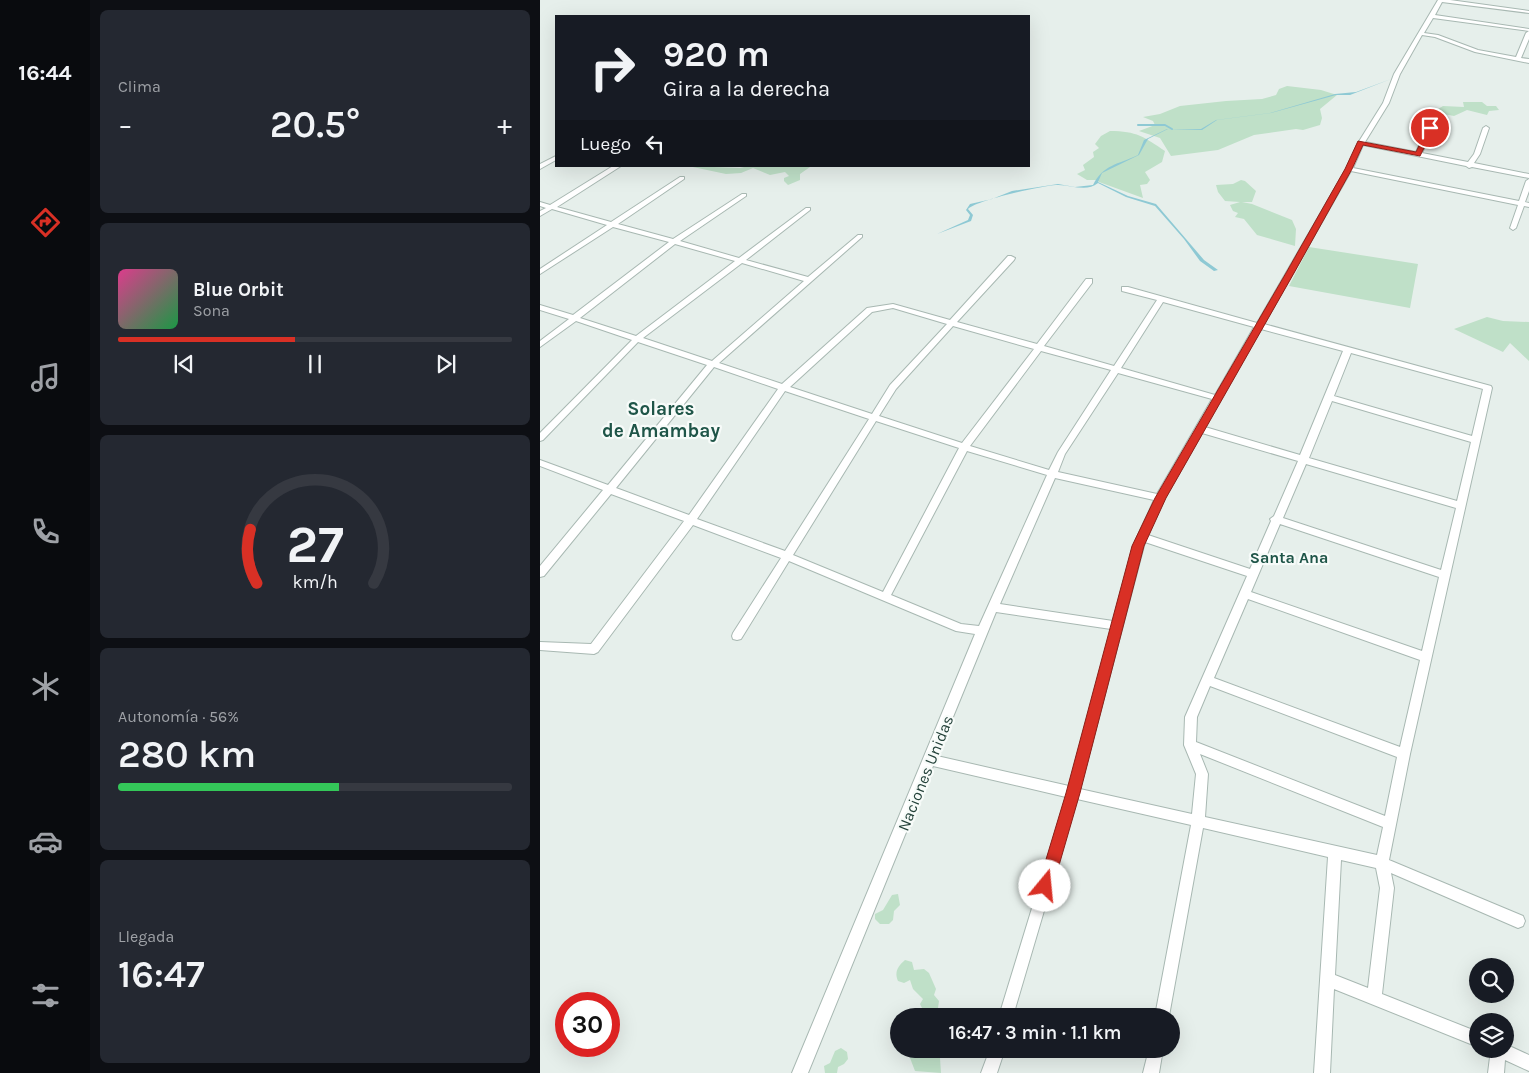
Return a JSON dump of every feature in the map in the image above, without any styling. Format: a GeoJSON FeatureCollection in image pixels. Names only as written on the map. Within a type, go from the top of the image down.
{"type":"FeatureCollection","features":[{"type":"Feature","properties":{"kind":"street"},"geometry":{"type":"LineString","coordinates":[[1008,1008],[1073,793],[1116,626],[1142,537],[1160,498],[1261,326],[1349,169],[1360,143],[1386,103],[1396,78],[1423,34],[1440,0],[1529,12]]}},
{"type":"Feature","properties":{"kind":"street"},"geometry":{"type":"LineString","coordinates":[[1432,16],[1529,32],[1518,59]]}},
{"type":"Feature","properties":{"kind":"street"},"geometry":{"type":"LineString","coordinates":[[1423,34],[1436,36],[1477,51],[1529,60]]}},
{"type":"Feature","properties":{"kind":"street"},"geometry":{"type":"LineString","coordinates":[[1418,155],[1436,115]]}},
{"type":"Feature","properties":{"kind":"street"},"geometry":{"type":"LineString","coordinates":[[1469,166],[1477,154],[1486,128]]}},
{"type":"Feature","properties":{"kind":"street"},"geometry":{"type":"LineString","coordinates":[[1360,143],[1469,166],[1529,176]]}},
{"type":"Feature","properties":{"kind":"street"},"geometry":{"type":"LineString","coordinates":[[540,168],[555,159]]}},
{"type":"Feature","properties":{"kind":"street"},"geometry":{"type":"LineString","coordinates":[[540,214],[616,167]]}},
{"type":"Feature","properties":{"kind":"street"},"geometry":{"type":"LineString","coordinates":[[1349,169],[1525,205]]}},
{"type":"Feature","properties":{"kind":"street"},"geometry":{"type":"LineString","coordinates":[[540,272],[682,178]]}},
{"type":"Feature","properties":{"kind":"street"},"geometry":{"type":"LineString","coordinates":[[1513,228],[1525,205],[1529,180]]}},
{"type":"Feature","properties":{"kind":"street"},"geometry":{"type":"LineString","coordinates":[[540,345],[572,318],[675,242],[744,195]]}},
{"type":"Feature","properties":{"kind":"street"},"geometry":{"type":"LineString","coordinates":[[540,204],[810,280]]}},
{"type":"Feature","properties":{"kind":"street"},"geometry":{"type":"LineString","coordinates":[[540,438],[637,340],[742,261],[808,208]]}},
{"type":"Feature","properties":{"kind":"street"},"geometry":{"type":"LineString","coordinates":[[540,573],[712,365],[860,236]]}},
{"type":"Feature","properties":{"kind":"street"},"geometry":{"type":"LineString","coordinates":[[737,636],[893,387],[1011,258]]}},
{"type":"Feature","properties":{"kind":"street"},"geometry":{"type":"LineString","coordinates":[[885,597],[964,447],[1090,281]]}},
{"type":"Feature","properties":{"kind":"street"},"geometry":{"type":"LineString","coordinates":[[1125,289],[1488,388],[1404,754],[1382,863],[1387,888],[1374,999]]}},
{"type":"Feature","properties":{"kind":"street","name":"Naciones Unidas"},"geometry":{"type":"LineString","coordinates":[[800,1073],[982,631],[1053,474],[1060,454],[1161,299]]}},
{"type":"Feature","properties":{"kind":"street"},"geometry":{"type":"LineString","coordinates":[[540,646],[594,649],[690,521],[783,388],[870,310],[893,306],[1115,367],[1217,398]]}},
{"type":"Feature","properties":{"kind":"street"},"geometry":{"type":"LineString","coordinates":[[540,307],[964,447],[1053,474],[1160,498]]}},
{"type":"Feature","properties":{"kind":"street"},"geometry":{"type":"LineString","coordinates":[[1163,1008],[1198,821],[1202,774],[1190,744],[1191,717],[1304,458],[1348,350]]}},
{"type":"Feature","properties":{"kind":"street"},"geometry":{"type":"LineString","coordinates":[[1328,397],[1476,440]]}},
{"type":"Feature","properties":{"kind":"street"},"geometry":{"type":"LineString","coordinates":[[1200,429],[1304,458],[1461,506]]}},
{"type":"Feature","properties":{"kind":"street"},"geometry":{"type":"LineString","coordinates":[[540,463],[786,556],[960,628],[982,631]]}},
{"type":"Feature","properties":{"kind":"street"},"geometry":{"type":"LineString","coordinates":[[1276,519],[1445,575]]}},
{"type":"Feature","properties":{"kind":"street"},"geometry":{"type":"LineString","coordinates":[[1142,537],[1252,574]]}},
{"type":"Feature","properties":{"kind":"street"},"geometry":{"type":"LineString","coordinates":[[1244,594],[1426,657]]}},
{"type":"Feature","properties":{"kind":"street"},"geometry":{"type":"LineString","coordinates":[[994,607],[1116,626]]}},
{"type":"Feature","properties":{"kind":"street"},"geometry":{"type":"LineString","coordinates":[[1207,680],[1404,754]]}},
{"type":"Feature","properties":{"kind":"street"},"geometry":{"type":"LineString","coordinates":[[1190,744],[1390,824]]}},
{"type":"Feature","properties":{"kind":"street"},"geometry":{"type":"LineString","coordinates":[[930,760],[1382,863],[1518,921]]}},
{"type":"Feature","properties":{"kind":"street"},"geometry":{"type":"LineString","coordinates":[[1322,1073],[1335,852]]}},
{"type":"Feature","properties":{"kind":"street"},"geometry":{"type":"LineString","coordinates":[[1328,979],[1469,1036]]}},
{"type":"Feature","properties":{"kind":"street"},"geometry":{"type":"LineString","coordinates":[[1514,1056],[1529,1062]]}},
{"type":"Feature","properties":{"kind":"street"},"geometry":{"type":"LineString","coordinates":[[989,1073],[993,1058]]}},
{"type":"Feature","properties":{"kind":"street"},"geometry":{"type":"LineString","coordinates":[[1151,1073],[1154,1058]]}},
{"type":"Feature","properties":{"kind":"street"},"geometry":{"type":"LineString","coordinates":[[1496,1073],[1497,1058]]}},
{"type":"Feature","properties":{"kind":"green space"},"geometry":{"type":"Polygon","coordinates":[[[1287,86],[1321,90],[1337,95],[1320,109],[1322,118],[1320,125],[1303,130],[1296,129],[1254,135],[1218,150],[1171,156],[1160,138],[1139,131],[1155,125],[1153,121],[1143,117],[1160,114],[1180,106],[1262,99],[1276,95],[1279,89],[1287,86]]]}},
{"type":"Feature","properties":{"kind":"green space"},"geometry":{"type":"Polygon","coordinates":[[[1463,102],[1482,102],[1487,106],[1496,106],[1499,110],[1489,111],[1487,115],[1467,110],[1454,116],[1433,112],[1443,106],[1464,107],[1463,102]]]}},
{"type":"Feature","properties":{"kind":"green space"},"geometry":{"type":"Polygon","coordinates":[[[1110,131],[1127,132],[1140,136],[1165,151],[1162,162],[1145,172],[1150,180],[1147,184],[1140,185],[1143,198],[1097,180],[1087,180],[1077,174],[1085,170],[1083,165],[1094,157],[1093,152],[1099,148],[1095,144],[1101,136],[1110,131]]]}},
{"type":"Feature","properties":{"kind":"green space"},"geometry":{"type":"Polygon","coordinates":[[[693,167],[810,167],[800,174],[800,180],[788,185],[784,178],[789,176],[785,172],[770,175],[753,168],[741,173],[726,174],[693,167]]]}},
{"type":"Feature","properties":{"kind":"green space"},"geometry":{"type":"Polygon","coordinates":[[[1241,180],[1245,181],[1256,191],[1252,202],[1242,202],[1252,204],[1292,220],[1296,229],[1295,246],[1257,235],[1244,219],[1235,217],[1238,213],[1233,211],[1230,205],[1240,202],[1225,201],[1218,192],[1216,185],[1233,184],[1241,180]]]}},
{"type":"Feature","properties":{"kind":"green space"},"geometry":{"type":"Polygon","coordinates":[[[1309,247],[1418,264],[1410,308],[1289,286],[1309,247]]]}},
{"type":"Feature","properties":{"kind":"green space"},"geometry":{"type":"Polygon","coordinates":[[[1487,317],[1503,321],[1529,322],[1529,361],[1510,343],[1503,352],[1454,329],[1487,317]]]}},
{"type":"Feature","properties":{"kind":"green space"},"geometry":{"type":"Polygon","coordinates":[[[898,894],[900,905],[894,911],[893,920],[889,924],[880,924],[875,919],[875,914],[883,910],[892,895],[898,894]]]}},
{"type":"Feature","properties":{"kind":"green space"},"geometry":{"type":"Polygon","coordinates":[[[905,960],[912,962],[914,970],[924,969],[929,973],[936,989],[934,995],[939,1001],[938,1008],[922,1008],[920,1004],[923,999],[913,989],[910,980],[904,983],[898,981],[896,975],[900,965],[905,960]]]}},
{"type":"Feature","properties":{"kind":"green space"},"geometry":{"type":"Polygon","coordinates":[[[841,1048],[847,1052],[848,1059],[838,1067],[837,1073],[825,1073],[824,1066],[830,1063],[835,1051],[841,1048]]]}},
{"type":"Feature","properties":{"kind":"green space"},"geometry":{"type":"Polygon","coordinates":[[[910,1058],[940,1058],[941,1073],[915,1071],[910,1058]]]}},
{"type":"Feature","properties":{"kind":"water"},"geometry":{"type":"Polygon","coordinates":[[[1391,79],[1350,95],[1336,95],[1271,113],[1217,120],[1202,130],[1168,129],[1201,129],[1216,120],[1270,113],[1335,94],[1356,92],[1391,79]]]}},
{"type":"Feature","properties":{"kind":"water"},"geometry":{"type":"Polygon","coordinates":[[[1168,129],[1148,139],[1139,155],[1102,173],[1117,163],[1138,155],[1144,140],[1168,129]]]}},
{"type":"Feature","properties":{"kind":"water"},"geometry":{"type":"Polygon","coordinates":[[[1102,173],[1098,182],[1128,196],[1156,204],[1204,260],[1218,270],[1214,271],[1200,261],[1184,239],[1155,206],[1126,197],[1098,183],[1093,186],[1075,187],[1093,185],[1102,173]]]}},
{"type":"Feature","properties":{"kind":"water"},"geometry":{"type":"Polygon","coordinates":[[[1058,184],[1074,187],[1048,186],[993,199],[1012,191],[1058,184]]]}},
{"type":"Feature","properties":{"kind":"water"},"geometry":{"type":"Polygon","coordinates":[[[991,199],[968,209],[973,215],[971,221],[937,234],[968,220],[970,215],[966,210],[970,204],[991,199]]]}},
{"type":"Feature","properties":{"kind":"waterway"},"geometry":{"type":"LineString","coordinates":[[1138,125],[1165,125],[1172,129]]}},
{"type":"Feature","properties":{"kind":"district","name":"Solares de Amambay"},"geometry":{"type":"Point","coordinates":[661,419]}},
{"type":"Feature","properties":{"kind":"district","name":"Santa Ana"},"geometry":{"type":"Point","coordinates":[1289,557]}},
{"type":"Feature","properties":{"kind":"route"},"geometry":{"type":"LineString","coordinates":[[1045,886],[1073,793],[1138,546],[1160,498],[1261,326],[1349,169],[1360,143],[1418,155],[1430,128]]}}]}
